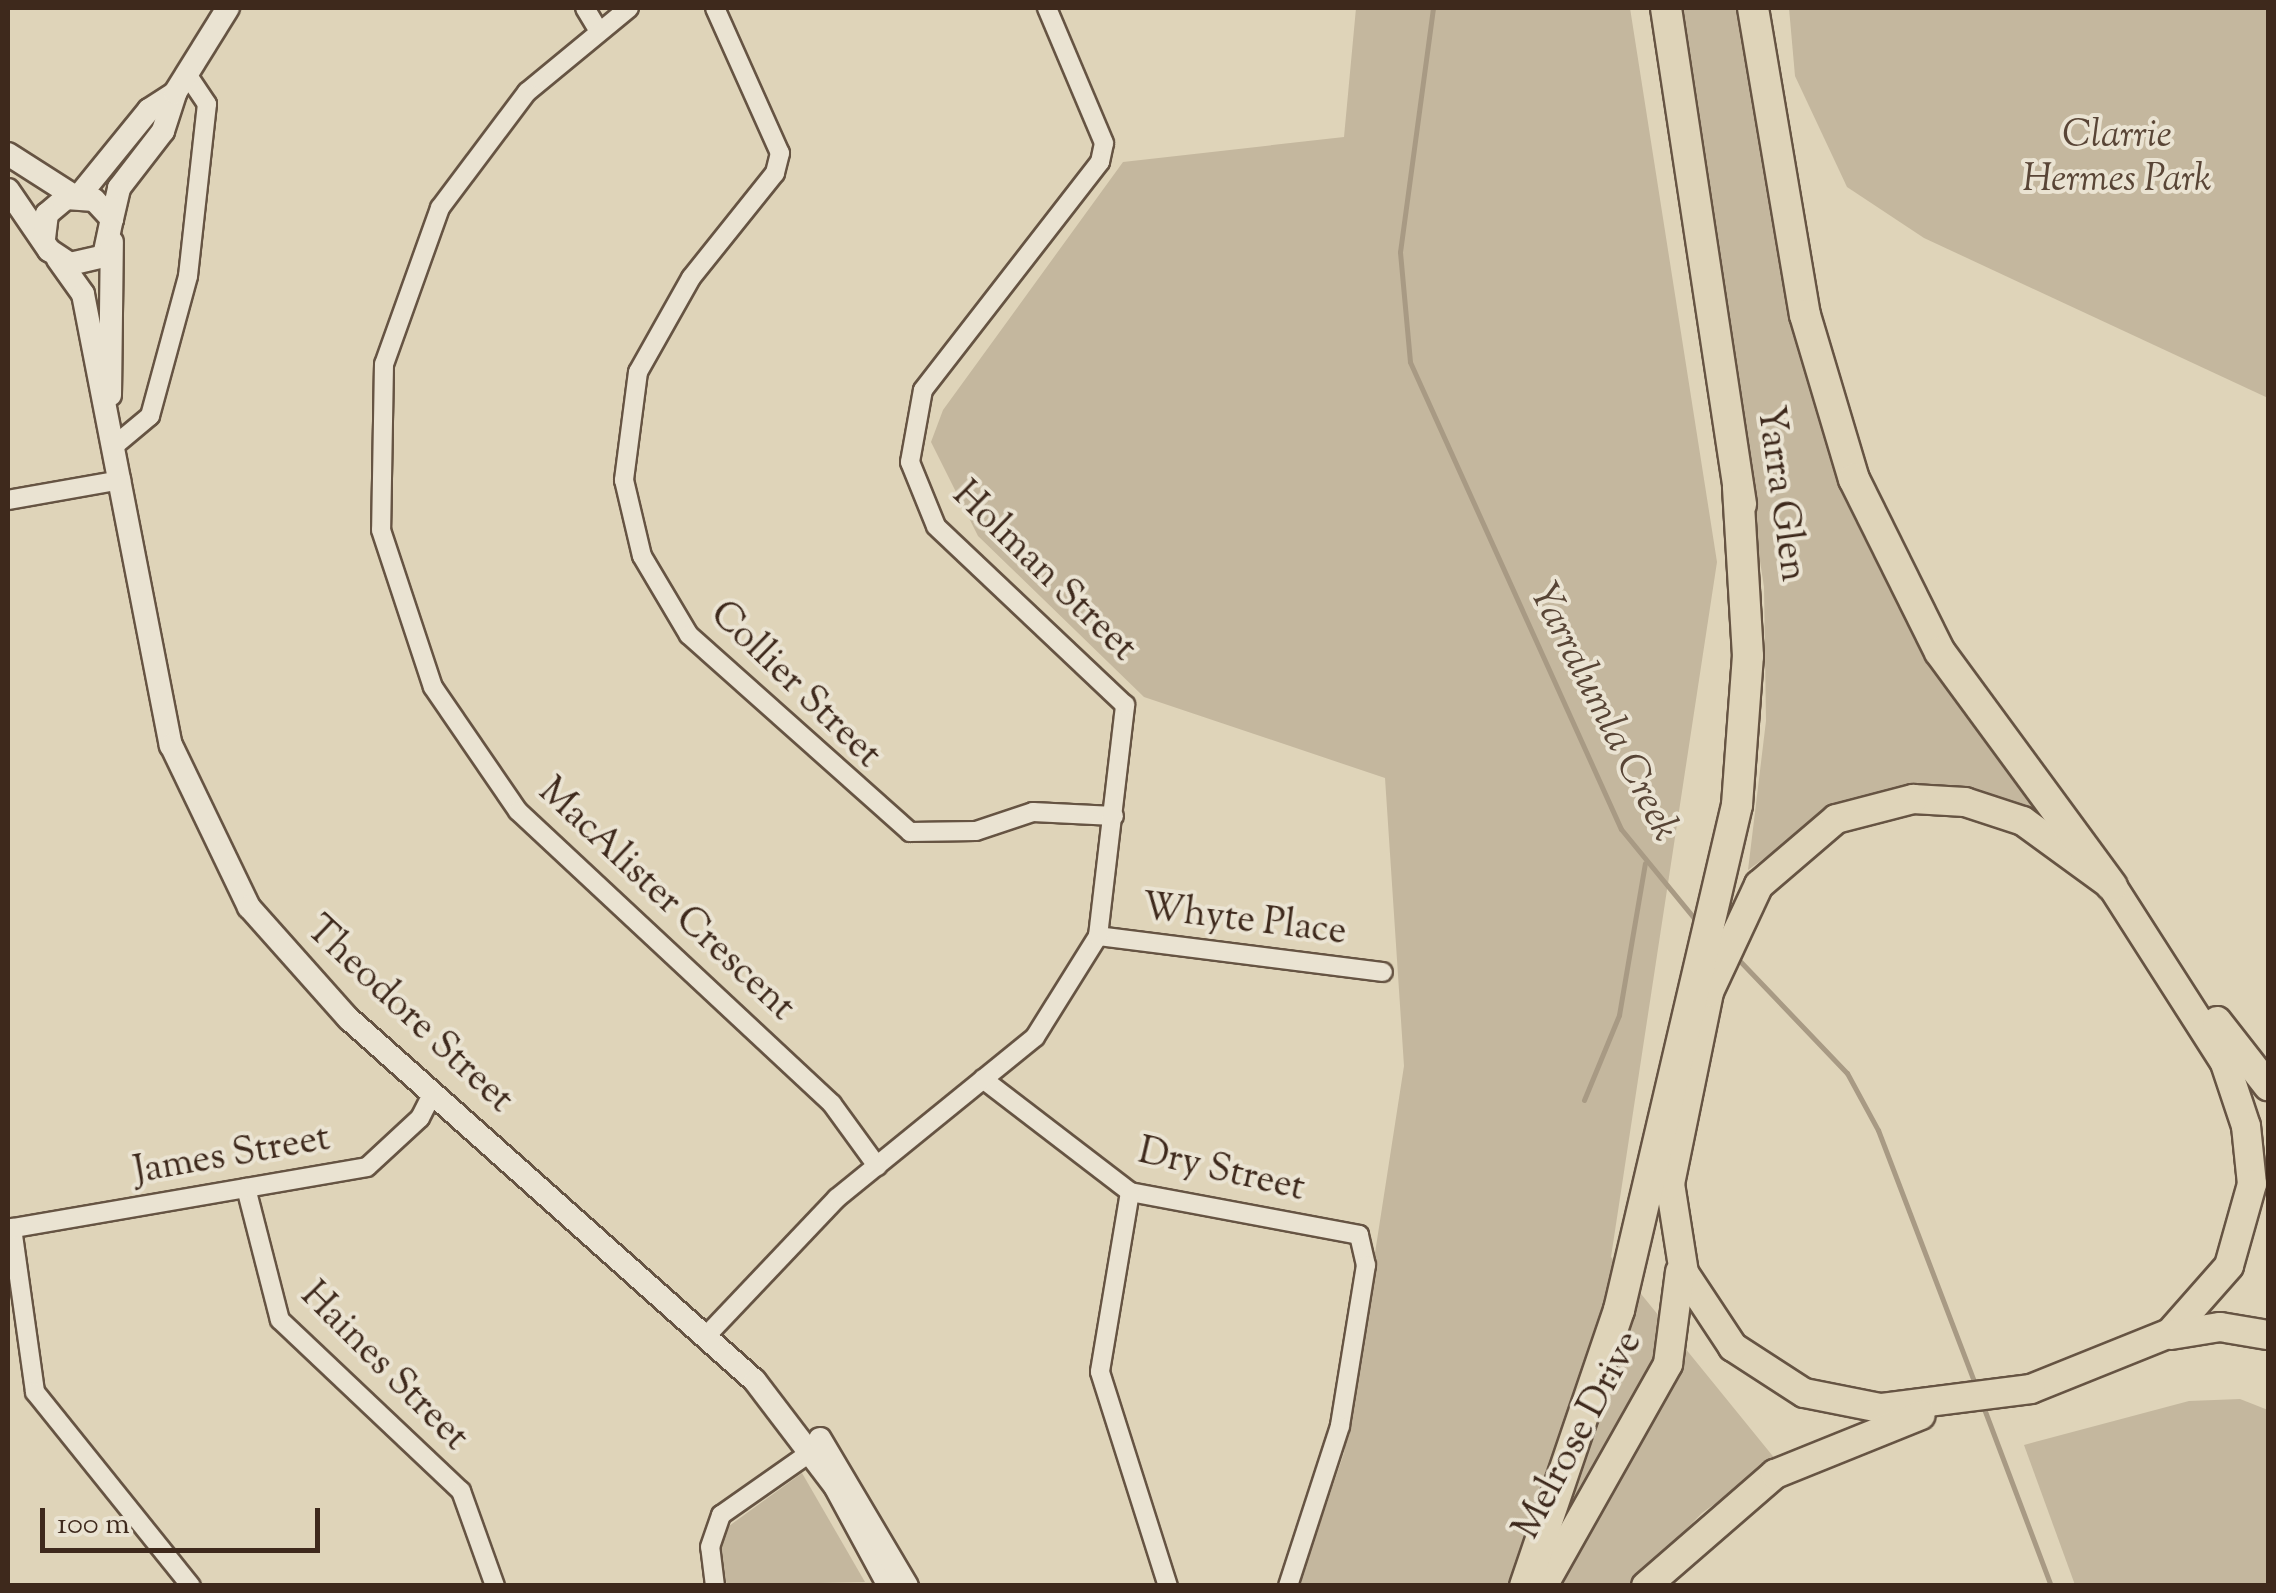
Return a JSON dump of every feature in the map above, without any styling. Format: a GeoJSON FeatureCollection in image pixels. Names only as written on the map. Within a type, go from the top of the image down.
{"type":"FeatureCollection","features":[{"type":"Feature","properties":{"kind":"highway","name":"Yarra Glen"},"geometry":{"type":"LineString","coordinates":[[1525,1586],[1619,1310],[1737,882],[1756,657],[1738,486],[1666,8]]}},
{"type":"Feature","properties":{"kind":"highway","name":"Yarra Glen"},"geometry":{"type":"LineString","coordinates":[[1753,8],[1805,315],[1854,479],[1940,652],[2112,886]]}},
{"type":"Feature","properties":{"kind":"main road","name":"Theodore Street"},"geometry":{"type":"LineString","coordinates":[[112,436],[112,228],[119,188],[163,131],[181,84],[228,8]]}},
{"type":"Feature","properties":{"kind":"main road","name":"Theodore Street"},"geometry":{"type":"LineString","coordinates":[[76,196],[149,110],[181,84]]}},
{"type":"Feature","properties":{"kind":"main road"},"geometry":{"type":"LineString","coordinates":[[8,154],[76,196],[112,228],[88,265],[58,259],[8,190]]}},
{"type":"Feature","properties":{"kind":"main road"},"geometry":{"type":"LineString","coordinates":[[44,240],[50,210],[76,196]]}},
{"type":"Feature","properties":{"kind":"main road","name":"Theodore Street"},"geometry":{"type":"LineString","coordinates":[[58,259],[83,294],[171,744],[205,831],[286,955],[433,1092],[709,1334],[817,1448],[856,1504],[892,1582]]}},
{"type":"Feature","properties":{"kind":"main road"},"geometry":{"type":"LineString","coordinates":[[1737,882],[1820,828],[1912,798],[1965,802],[2023,821],[2112,886],[2268,1086]]}},
{"type":"Feature","properties":{"kind":"main road"},"geometry":{"type":"LineString","coordinates":[[2133,913],[2225,1063],[2251,1163],[2249,1206],[2229,1266],[2190,1318],[2156,1341]]}},
{"type":"Feature","properties":{"kind":"main road"},"geometry":{"type":"LineString","coordinates":[[1703,997],[1671,1166],[1679,1260],[1710,1319],[1768,1374],[1824,1400],[1919,1412]]}},
{"type":"Feature","properties":{"kind":"main road","name":"Melrose Drive"},"geometry":{"type":"LineString","coordinates":[[1543,1586],[1668,1364],[1679,1260]]}},
{"type":"Feature","properties":{"kind":"main road"},"geometry":{"type":"LineString","coordinates":[[1646,1586],[1693,1536],[1775,1474],[1919,1412],[2032,1389],[2156,1341],[2220,1327],[2268,1336]]}},
{"type":"Feature","properties":{"kind":"street"},"geometry":{"type":"LineString","coordinates":[[584,8],[598,30]]}},
{"type":"Feature","properties":{"kind":"street","name":"MacAlister Crescent"},"geometry":{"type":"LineString","coordinates":[[628,8],[598,30],[482,145],[406,284],[376,447],[396,594],[433,687],[518,811],[832,1104],[877,1166]]}},
{"type":"Feature","properties":{"kind":"street","name":"Collier Street"},"geometry":{"type":"LineString","coordinates":[[715,8],[780,153],[776,173],[661,323],[633,390],[624,483],[658,590],[736,684],[910,832],[976,831],[1033,812],[1114,816]]}},
{"type":"Feature","properties":{"kind":"street","name":"Holman Street"},"geometry":{"type":"LineString","coordinates":[[709,1334],[877,1166],[1035,1038],[1098,936],[1127,721],[1117,688],[936,526],[910,462],[923,390],[1100,162],[1104,144],[1047,8]]}},
{"type":"Feature","properties":{"kind":"street"},"geometry":{"type":"LineString","coordinates":[[112,436],[150,416],[188,276],[207,104],[181,84]]}},
{"type":"Feature","properties":{"kind":"street"},"geometry":{"type":"LineString","coordinates":[[8,500],[121,480]]}},
{"type":"Feature","properties":{"kind":"street","name":"Whyte Place"},"geometry":{"type":"LineString","coordinates":[[1098,936],[1383,972]]}},
{"type":"Feature","properties":{"kind":"street","name":"Dry Street"},"geometry":{"type":"LineString","coordinates":[[983,1080],[1130,1192],[1359,1235],[1366,1265],[1340,1426],[1288,1586]]}},
{"type":"Feature","properties":{"kind":"street","name":"James Street"},"geometry":{"type":"LineString","coordinates":[[10,1228],[367,1167],[420,1118],[433,1092]]}},
{"type":"Feature","properties":{"kind":"street","name":"Haines Street"},"geometry":{"type":"LineString","coordinates":[[246,1188],[280,1320],[461,1492],[495,1586]]}},
{"type":"Feature","properties":{"kind":"street"},"geometry":{"type":"LineString","coordinates":[[1130,1192],[1101,1385],[1168,1586]]}},
{"type":"Feature","properties":{"kind":"street"},"geometry":{"type":"LineString","coordinates":[[10,1228],[42,1405],[192,1586]]}},
{"type":"Feature","properties":{"kind":"street"},"geometry":{"type":"LineString","coordinates":[[715,1586],[710,1547],[721,1515],[817,1448]]}},
{"type":"Feature","properties":{"kind":"green space"},"geometry":{"type":"Polygon","coordinates":[[[1356,8],[1630,8],[1717,562],[1611,1257],[1776,1460],[1702,1513],[1632,1585],[1299,1585],[1344,1453],[1404,1066],[1385,778],[1144,697],[978,536],[931,442],[943,410],[1123,162],[1344,137],[1356,8]]]}},
{"type":"Feature","properties":{"kind":"green space"},"geometry":{"type":"Polygon","coordinates":[[[1675,8],[1742,8],[1859,521],[1925,650],[2053,830],[1980,801],[1812,824],[1748,870],[1766,721],[1764,587],[1675,8]]]}},
{"type":"Feature","properties":{"kind":"green space","name":"Clarrie Hermes Park"},"geometry":{"type":"Polygon","coordinates":[[[1789,8],[2268,8],[2268,398],[1924,238],[1847,187],[1795,76],[1789,8]]]}},
{"type":"Feature","properties":{"kind":"green space"},"geometry":{"type":"Polygon","coordinates":[[[2240,1399],[2268,1410],[2268,1585],[2075,1585],[2024,1445],[2189,1401],[2240,1399]]]}},
{"type":"Feature","properties":{"kind":"green space"},"geometry":{"type":"Polygon","coordinates":[[[802,1473],[865,1582],[727,1585],[718,1550],[729,1526],[802,1473]]]}},
{"type":"Feature","properties":{"kind":"waterway"},"geometry":{"type":"LineString","coordinates":[[1433,8],[1400,252],[1410,362],[1621,829],[1699,924]]}},
{"type":"Feature","properties":{"kind":"waterway"},"geometry":{"type":"LineString","coordinates":[[1584,1100],[1619,1015],[1645,863]]}},
{"type":"Feature","properties":{"kind":"waterway","name":"Yarralumla Creek"},"geometry":{"type":"LineString","coordinates":[[1737,958],[1847,1073],[1878,1130],[1976,1386]]}},
{"type":"Feature","properties":{"kind":"waterway","name":"Yarralumla Creek"},"geometry":{"type":"LineString","coordinates":[[1983,1406],[2051,1586]]}}]}
